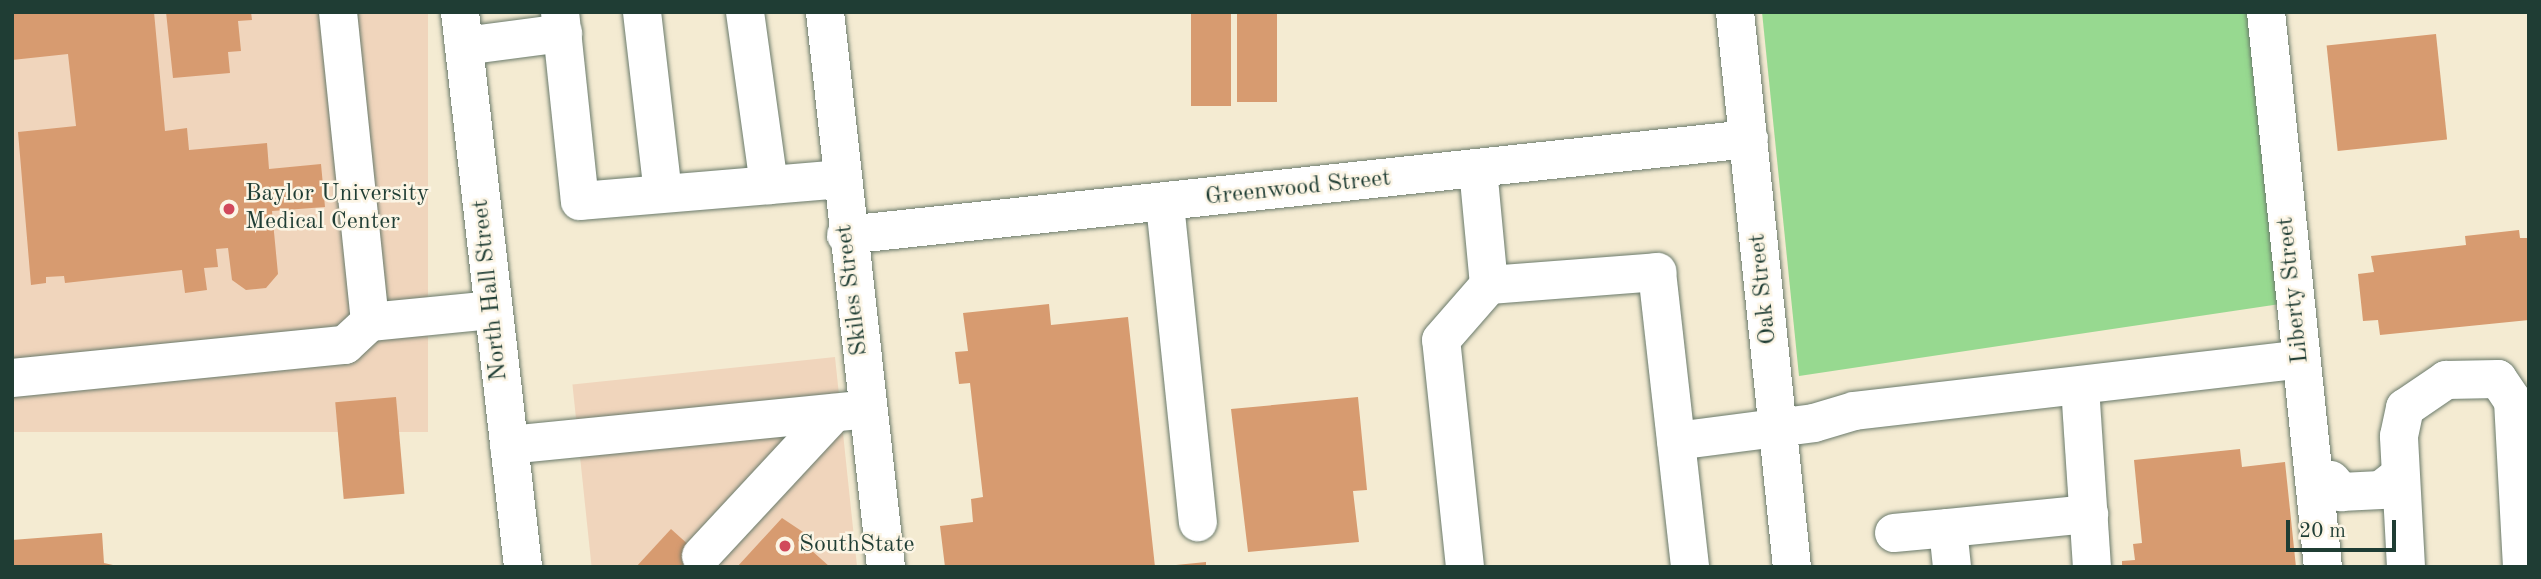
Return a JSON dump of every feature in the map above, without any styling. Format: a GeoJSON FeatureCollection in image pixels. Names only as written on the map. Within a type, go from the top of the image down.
{"type":"FeatureCollection","features":[{"type":"Feature","properties":{"kind":"street"},"geometry":{"type":"LineString","coordinates":[[338,12],[370,322]]}},
{"type":"Feature","properties":{"kind":"street"},"geometry":{"type":"LineString","coordinates":[[642,12],[663,193]]}},
{"type":"Feature","properties":{"kind":"street"},"geometry":{"type":"LineString","coordinates":[[746,12],[769,185]]}},
{"type":"Feature","properties":{"kind":"street","name":"Skiles Street"},"geometry":{"type":"LineString","coordinates":[[825,12],[846,234],[850,411],[886,567]]}},
{"type":"Feature","properties":{"kind":"street","name":"Oak Street"},"geometry":{"type":"LineString","coordinates":[[1735,12],[1792,567]]}},
{"type":"Feature","properties":{"kind":"street","name":"Liberty Street"},"geometry":{"type":"LineString","coordinates":[[2266,12],[2301,359],[2323,481],[2323,567]]}},
{"type":"Feature","properties":{"kind":"street"},"geometry":{"type":"LineString","coordinates":[[462,29],[561,22],[580,201],[841,179]]}},
{"type":"Feature","properties":{"kind":"street","name":"North Hall Street"},"geometry":{"type":"LineString","coordinates":[[462,29],[523,567]]}},
{"type":"Feature","properties":{"kind":"street","name":"Greenwood Street"},"geometry":{"type":"LineString","coordinates":[[846,234],[1165,204],[1749,139]]}},
{"type":"Feature","properties":{"kind":"street"},"geometry":{"type":"LineString","coordinates":[[1478,169],[1489,285]]}},
{"type":"Feature","properties":{"kind":"street"},"geometry":{"type":"LineString","coordinates":[[1165,204],[1198,522]]}},
{"type":"Feature","properties":{"kind":"street"},"geometry":{"type":"LineString","coordinates":[[1465,567],[1441,340],[1489,285],[1657,272],[1689,567]]}},
{"type":"Feature","properties":{"kind":"street"},"geometry":{"type":"LineString","coordinates":[[12,378],[345,345],[370,322],[493,310]]}},
{"type":"Feature","properties":{"kind":"street"},"geometry":{"type":"LineString","coordinates":[[1676,441],[1777,427],[1854,411],[2080,387],[2301,359]]}},
{"type":"Feature","properties":{"kind":"street"},"geometry":{"type":"LineString","coordinates":[[2406,567],[2399,476],[2405,408],[2419,393],[2446,380],[2498,379],[2513,401],[2522,567]]}},
{"type":"Feature","properties":{"kind":"street"},"geometry":{"type":"LineString","coordinates":[[2080,387],[2092,567]]}},
{"type":"Feature","properties":{"kind":"street"},"geometry":{"type":"LineString","coordinates":[[509,445],[850,411]]}},
{"type":"Feature","properties":{"kind":"street"},"geometry":{"type":"LineString","coordinates":[[701,556],[850,411]]}},
{"type":"Feature","properties":{"kind":"street"},"geometry":{"type":"LineString","coordinates":[[2323,481],[2339,470],[2376,468],[2399,476]]}},
{"type":"Feature","properties":{"kind":"street"},"geometry":{"type":"LineString","coordinates":[[1894,533],[2088,514]]}},
{"type":"Feature","properties":{"kind":"street"},"geometry":{"type":"LineString","coordinates":[[1948,528],[1952,567]]}},
{"type":"Feature","properties":{"kind":"shaded area","name":"Baylor University Medical Center"},"geometry":{"type":"Polygon","coordinates":[[[12,12],[428,12],[428,432],[12,432],[12,12]]]}},
{"type":"Feature","properties":{"kind":"shaded area"},"geometry":{"type":"Polygon","coordinates":[[[835,357],[857,567],[592,567],[572,385],[835,357]]]}},
{"type":"Feature","properties":{"kind":"green space"},"geometry":{"type":"Polygon","coordinates":[[[1762,12],[2255,12],[2280,304],[1799,376],[1762,12]]]}},
{"type":"Feature","properties":{"kind":"building"},"geometry":{"type":"Polygon","coordinates":[[[12,12],[154,12],[165,131],[187,128],[189,150],[267,143],[269,169],[321,164],[325,207],[272,211],[278,274],[266,288],[246,290],[232,280],[228,248],[216,249],[218,267],[204,268],[207,290],[185,293],[182,270],[65,283],[64,276],[46,277],[46,283],[31,285],[18,132],[76,126],[68,54],[12,60],[12,12]]]}},
{"type":"Feature","properties":{"kind":"building"},"geometry":{"type":"Polygon","coordinates":[[[166,12],[251,12],[252,20],[238,21],[241,51],[228,52],[230,73],[173,78],[166,12]]]}},
{"type":"Feature","properties":{"kind":"building"},"geometry":{"type":"Polygon","coordinates":[[[1191,12],[1231,12],[1231,106],[1191,106],[1191,12]]]}},
{"type":"Feature","properties":{"kind":"building"},"geometry":{"type":"Polygon","coordinates":[[[1237,12],[1277,12],[1277,102],[1237,102],[1237,12]]]}},
{"type":"Feature","properties":{"kind":"building"},"geometry":{"type":"Polygon","coordinates":[[[2436,34],[2447,139],[2338,151],[2327,45],[2436,34]]]}},
{"type":"Feature","properties":{"kind":"building"},"geometry":{"type":"Polygon","coordinates":[[[2519,230],[2520,238],[2529,238],[2529,320],[2380,335],[2378,320],[2363,321],[2358,274],[2374,272],[2371,256],[2466,245],[2465,236],[2519,230]]]}},
{"type":"Feature","properties":{"kind":"building"},"geometry":{"type":"Polygon","coordinates":[[[1049,304],[1051,325],[1128,317],[1155,567],[945,567],[940,526],[973,522],[971,499],[983,497],[970,383],[959,384],[955,352],[968,351],[963,313],[1049,304]]]}},
{"type":"Feature","properties":{"kind":"building"},"geometry":{"type":"Polygon","coordinates":[[[396,397],[404,494],[344,499],[335,402],[396,397]]]}},
{"type":"Feature","properties":{"kind":"building"},"geometry":{"type":"Polygon","coordinates":[[[1358,397],[1367,490],[1353,491],[1359,542],[1248,552],[1231,409],[1358,397]]]}},
{"type":"Feature","properties":{"kind":"building"},"geometry":{"type":"Polygon","coordinates":[[[2240,449],[2242,467],[2285,462],[2296,567],[2122,567],[2122,561],[2135,560],[2133,544],[2142,543],[2134,460],[2240,449]]]}},
{"type":"Feature","properties":{"kind":"building","name":"SouthState"},"geometry":{"type":"Polygon","coordinates":[[[782,518],[818,542],[811,550],[830,567],[737,567],[782,518]]]}},
{"type":"Feature","properties":{"kind":"building"},"geometry":{"type":"Polygon","coordinates":[[[671,529],[701,556],[712,567],[636,567],[671,529]]]}},
{"type":"Feature","properties":{"kind":"building"},"geometry":{"type":"Polygon","coordinates":[[[102,533],[104,563],[122,567],[12,567],[12,540],[102,533]]]}},
{"type":"Feature","properties":{"kind":"building"},"geometry":{"type":"Polygon","coordinates":[[[1206,562],[1206,567],[1176,565],[1206,562]]]}},
{"type":"Feature","properties":{"kind":"place","name":"Baylor University Medical Center"},"geometry":{"type":"Point","coordinates":[229,209]}},
{"type":"Feature","properties":{"kind":"place","name":"SouthState"},"geometry":{"type":"Point","coordinates":[785,546]}}]}
